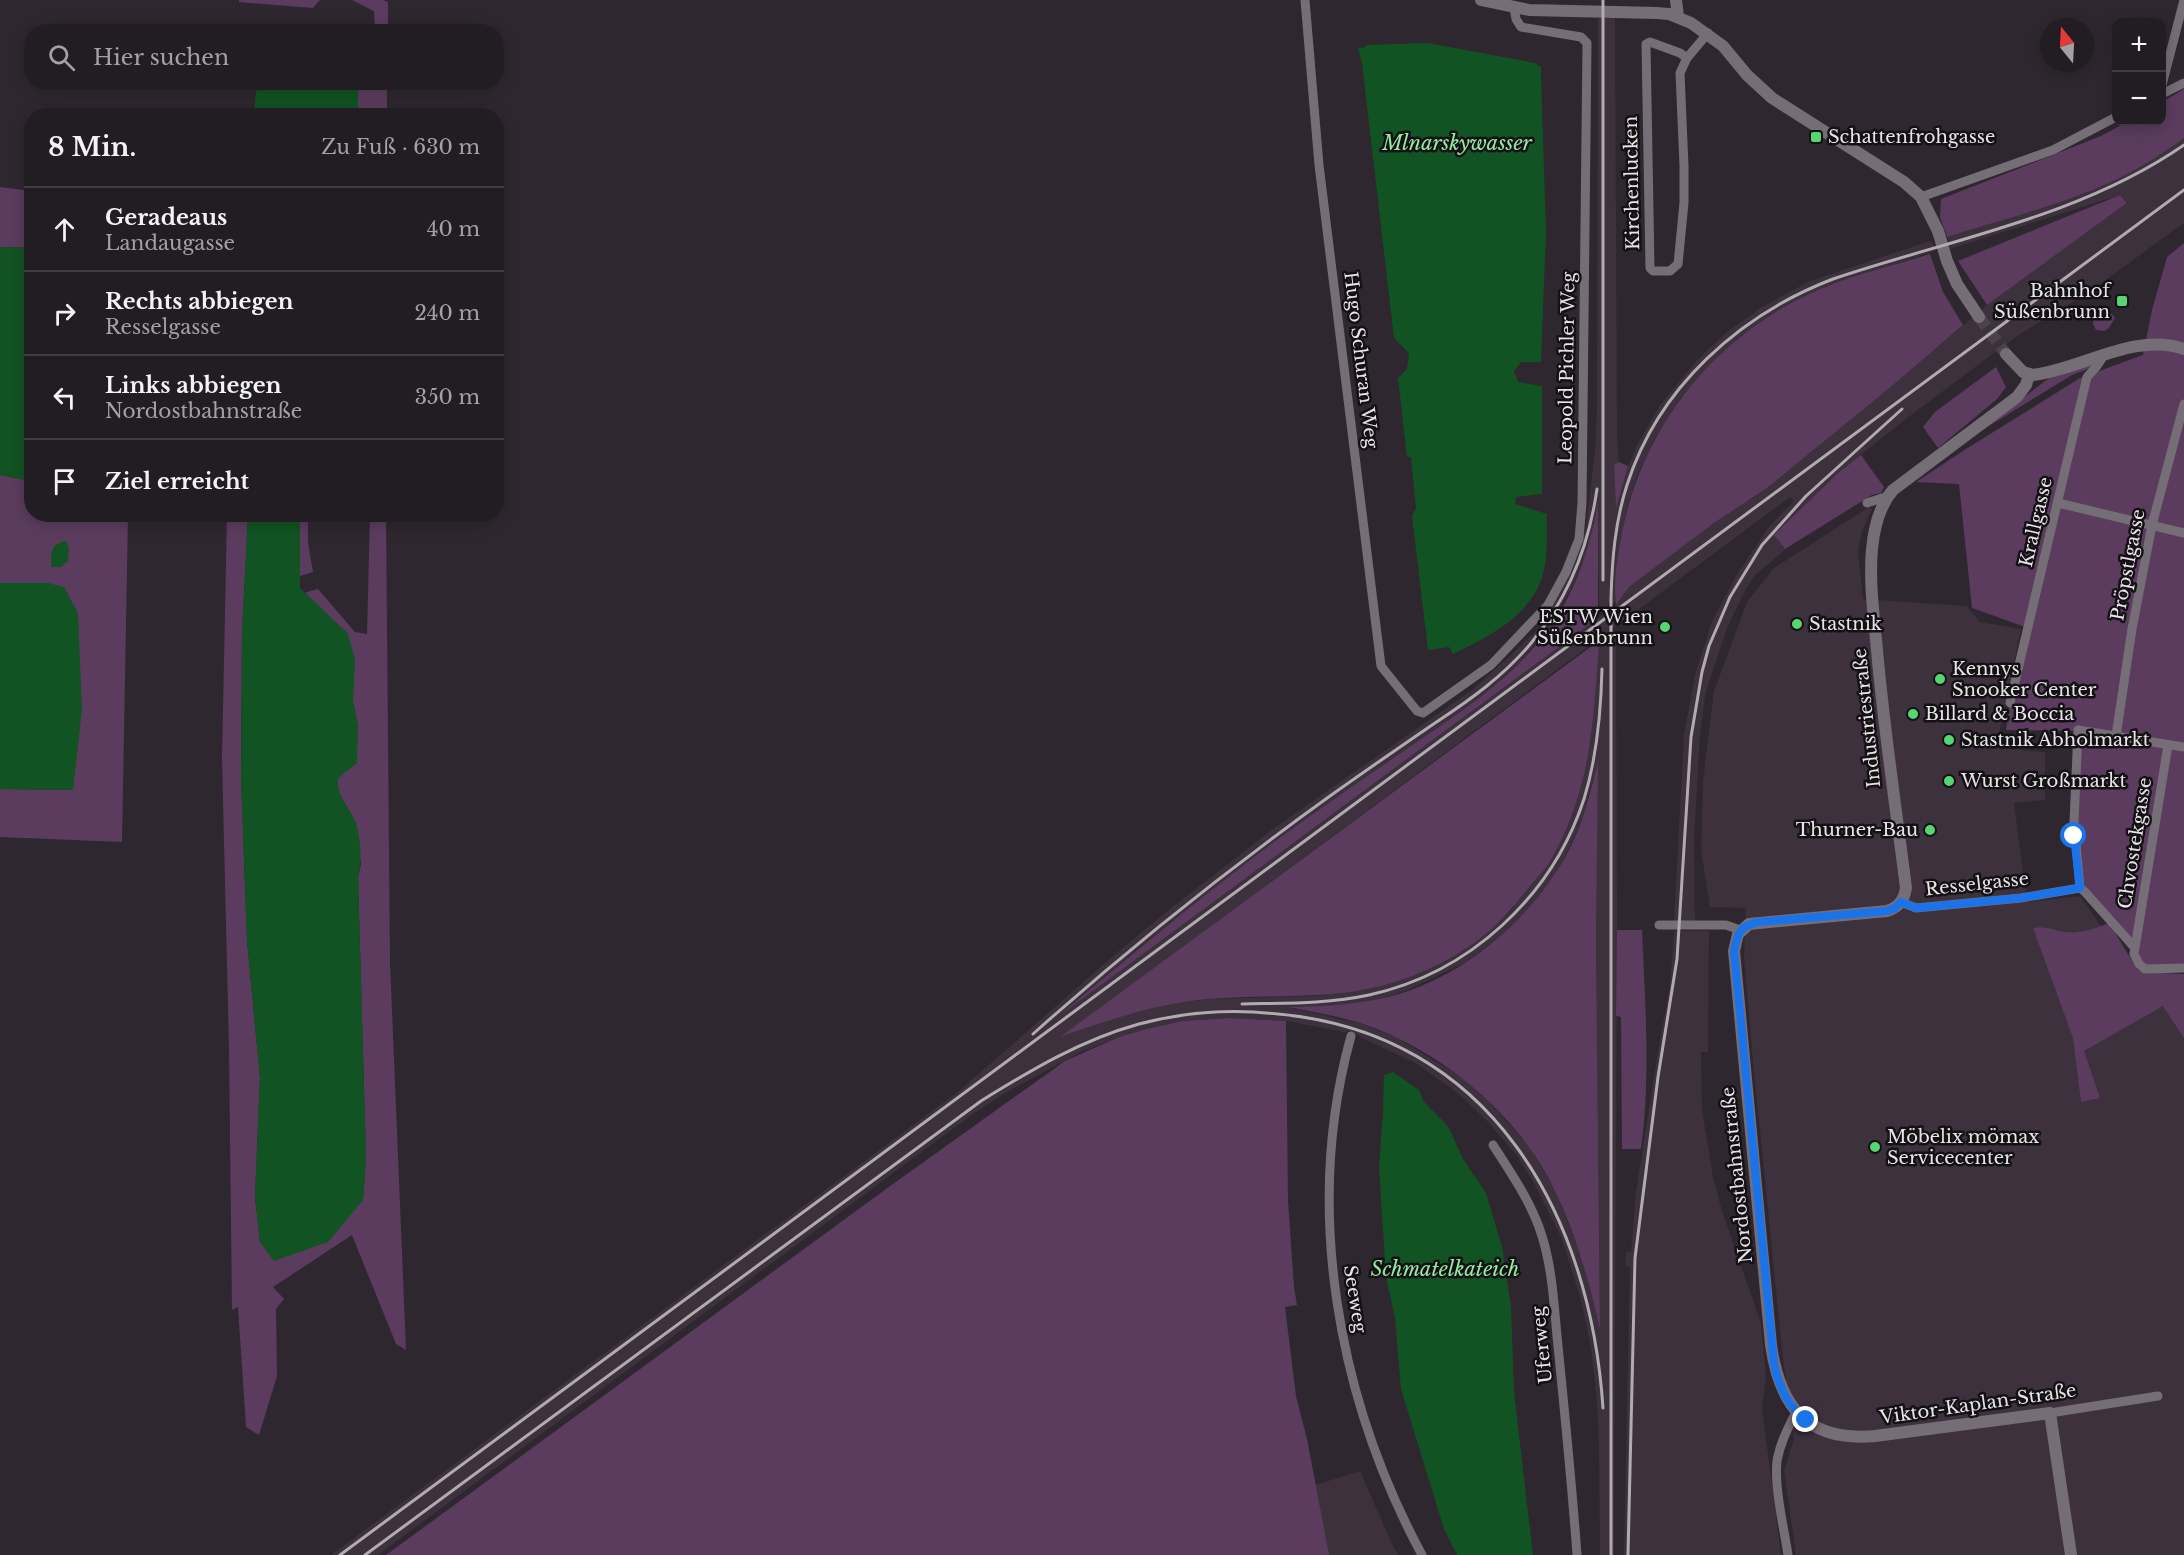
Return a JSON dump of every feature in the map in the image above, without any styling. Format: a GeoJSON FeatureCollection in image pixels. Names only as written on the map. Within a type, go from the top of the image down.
{"type":"FeatureCollection","features":[{"type":"Feature","properties":{"kind":"street","name":"Hugo Schuran Weg"},"geometry":{"type":"LineString","coordinates":[[1305,0],[1319,165],[1367,534],[1381,666],[1417,711]]}},
{"type":"Feature","properties":{"kind":"street"},"geometry":{"type":"LineString","coordinates":[[1481,0],[1514,8],[1547,12],[1657,13],[1678,17],[1708,33],[1772,98],[1904,182],[1921,197],[1938,231],[1957,284],[1979,317]]}},
{"type":"Feature","properties":{"kind":"street"},"geometry":{"type":"LineString","coordinates":[[1676,0],[1678,17]]}},
{"type":"Feature","properties":{"kind":"street"},"geometry":{"type":"LineString","coordinates":[[2166,72],[2184,0]]}},
{"type":"Feature","properties":{"kind":"street","name":"Leopold Pichler Weg"},"geometry":{"type":"LineString","coordinates":[[1417,711],[1423,713],[1491,665],[1548,605],[1566,572],[1579,539],[1582,503],[1587,43],[1581,37],[1521,27],[1516,19],[1514,8]]}},
{"type":"Feature","properties":{"kind":"street","name":"Kirchenlucken"},"geometry":{"type":"LineString","coordinates":[[1687,58],[1680,52],[1650,42],[1646,44],[1650,268],[1653,272],[1670,271],[1678,264],[1684,203],[1683,131],[1679,82],[1682,65],[1708,33]]}},
{"type":"Feature","properties":{"kind":"street"},"geometry":{"type":"LineString","coordinates":[[2166,92],[2184,83]]}},
{"type":"Feature","properties":{"kind":"street"},"geometry":{"type":"LineString","coordinates":[[1921,197],[2053,150],[2112,119]]}},
{"type":"Feature","properties":{"kind":"street"},"geometry":{"type":"LineString","coordinates":[[2006,354],[2020,370],[2029,375],[2042,374],[2104,355],[2147,345],[2184,349]]}},
{"type":"Feature","properties":{"kind":"street","name":"Krallgasse"},"geometry":{"type":"LineString","coordinates":[[2010,703],[2087,377],[2104,355]]}},
{"type":"Feature","properties":{"kind":"street"},"geometry":{"type":"LineString","coordinates":[[1867,503],[1888,496],[1900,484],[2012,401],[2023,390],[2029,375]]}},
{"type":"Feature","properties":{"kind":"street","name":"Pröpstlgasse"},"geometry":{"type":"LineString","coordinates":[[2116,736],[2132,629],[2152,525],[2184,404]]}},
{"type":"Feature","properties":{"kind":"street","name":"Industriestraße"},"geometry":{"type":"LineString","coordinates":[[1888,496],[1878,517],[1873,538],[1872,582],[1886,735],[1906,888],[1901,902]]}},
{"type":"Feature","properties":{"kind":"street"},"geometry":{"type":"LineString","coordinates":[[2058,503],[2184,533]]}},
{"type":"Feature","properties":{"kind":"street"},"geometry":{"type":"LineString","coordinates":[[2184,747],[2078,730],[2074,822],[2080,888],[2135,948],[2135,959],[2145,969],[2184,968]]}},
{"type":"Feature","properties":{"kind":"street","name":"Chvostekgasse"},"geometry":{"type":"LineString","coordinates":[[2135,948],[2168,745]]}},
{"type":"Feature","properties":{"kind":"street","name":"Resselgasse"},"geometry":{"type":"LineString","coordinates":[[1740,930],[1749,924],[1759,922],[1887,911],[1895,908],[1901,902],[1916,908],[2021,898],[2080,888]]}},
{"type":"Feature","properties":{"kind":"street"},"geometry":{"type":"LineString","coordinates":[[1659,925],[1726,925],[1740,930]]}},
{"type":"Feature","properties":{"kind":"street","name":"Nordostbahnstraße"},"geometry":{"type":"LineString","coordinates":[[1740,930],[1734,951],[1771,1345],[1780,1387],[1786,1399],[1801,1416]]}},
{"type":"Feature","properties":{"kind":"street","name":"Seeweg"},"geometry":{"type":"LineString","coordinates":[[1351,1036],[1335,1118],[1332,1157],[1330,1212],[1335,1287],[1347,1353],[1370,1436],[1392,1494],[1422,1555]]}},
{"type":"Feature","properties":{"kind":"street","name":"Uferweg"},"geometry":{"type":"LineString","coordinates":[[1493,1145],[1534,1216],[1549,1266],[1569,1447],[1577,1555]]}},
{"type":"Feature","properties":{"kind":"street","name":"Viktor-Kaplan-Straße"},"geometry":{"type":"LineString","coordinates":[[1801,1416],[1838,1435],[1864,1437],[2050,1413],[2158,1396]]}},
{"type":"Feature","properties":{"kind":"street"},"geometry":{"type":"LineString","coordinates":[[2050,1413],[2071,1555]]}},
{"type":"Feature","properties":{"kind":"street"},"geometry":{"type":"LineString","coordinates":[[1788,1555],[1777,1462],[1783,1439],[1801,1416]]}},
{"type":"Feature","properties":{"kind":"shaded area"},"geometry":{"type":"Polygon","coordinates":[[[239,0],[320,0],[313,8],[239,2],[239,0]]]}},
{"type":"Feature","properties":{"kind":"shaded area"},"geometry":{"type":"Polygon","coordinates":[[[352,0],[388,2],[388,24],[375,24],[374,11],[352,0]]]}},
{"type":"Feature","properties":{"kind":"shaded area"},"geometry":{"type":"Polygon","coordinates":[[[1615,17],[1619,462],[1614,466],[1616,505],[1637,445],[1660,405],[1698,359],[1727,332],[1762,307],[1810,281],[1930,241],[1935,251],[1839,282],[1804,296],[1741,336],[1681,397],[1655,438],[1637,476],[1621,539],[1615,603],[1608,604],[1608,609],[1599,609],[1598,506],[1587,554],[1569,593],[1548,629],[1521,661],[1491,689],[1456,715],[1279,838],[1144,944],[1068,1009],[1616,605],[1629,587],[1714,523],[1767,488],[1987,305],[2127,203],[2120,195],[1950,249],[1947,237],[2080,195],[2141,166],[2184,138],[2184,223],[2092,290],[2017,336],[1911,415],[1839,472],[1775,535],[1785,550],[1755,575],[1745,591],[1728,626],[1706,691],[1700,735],[1694,840],[1695,921],[1674,921],[1684,734],[1696,671],[1712,621],[1737,574],[1768,528],[1794,501],[1790,497],[1063,1036],[1124,1015],[1166,1004],[1210,999],[1315,996],[1372,988],[1425,970],[1476,941],[1513,908],[1591,734],[1599,643],[1607,643],[1607,638],[1616,638],[1614,1555],[1600,1555],[1597,1402],[1591,1348],[1581,1300],[1562,1239],[1535,1185],[1517,1156],[1487,1121],[1459,1094],[1417,1064],[1357,1034],[1286,1021],[1230,1018],[1183,1021],[1119,1037],[1081,1052],[1007,1092],[973,1114],[378,1555],[331,1555],[959,1091],[1166,912],[1277,826],[1472,690],[1543,624],[1565,583],[1581,545],[1586,528],[1595,450],[1598,18],[1615,17]],[[1597,765],[1583,816],[1570,847],[1552,880],[1527,911],[1501,936],[1466,962],[1408,990],[1381,999],[1343,1005],[1291,1008],[1363,1024],[1399,1039],[1461,1077],[1488,1101],[1528,1145],[1555,1190],[1580,1253],[1600,1325],[1596,940],[1597,765]]]}},
{"type":"Feature","properties":{"kind":"shaded area"},"geometry":{"type":"Polygon","coordinates":[[[2184,89],[2184,138],[2157,157],[2089,191],[2049,206],[1947,237],[1940,217],[1941,199],[2101,136],[2120,126],[2166,126],[2166,100],[2184,89]]]}},
{"type":"Feature","properties":{"kind":"shaded area"},"geometry":{"type":"Polygon","coordinates":[[[358,90],[387,90],[387,108],[358,108],[358,90]]]}},
{"type":"Feature","properties":{"kind":"shaded area"},"geometry":{"type":"Polygon","coordinates":[[[0,187],[24,190],[24,248],[0,247],[0,187]]]}},
{"type":"Feature","properties":{"kind":"shaded area"},"geometry":{"type":"Polygon","coordinates":[[[2120,195],[2127,203],[1987,305],[1958,261],[2120,195]]]}},
{"type":"Feature","properties":{"kind":"shaded area"},"geometry":{"type":"Polygon","coordinates":[[[2184,243],[2184,968],[2145,969],[2085,892],[2074,836],[2078,731],[2006,730],[2028,628],[1972,608],[1959,484],[1916,482],[2080,378],[2143,355],[2152,310],[2167,257],[2184,243]]]}},
{"type":"Feature","properties":{"kind":"shaded area"},"geometry":{"type":"Polygon","coordinates":[[[1930,254],[1943,292],[1963,325],[1767,488],[1714,523],[1629,587],[1616,605],[1618,557],[1633,491],[1647,456],[1665,422],[1687,391],[1712,363],[1740,337],[1771,315],[1805,296],[1851,278],[1930,254]]]}},
{"type":"Feature","properties":{"kind":"shaded area"},"geometry":{"type":"Polygon","coordinates":[[[2102,311],[2111,313],[2115,318],[2104,331],[2096,330],[2093,324],[2094,316],[2102,311]]]}},
{"type":"Feature","properties":{"kind":"shaded area"},"geometry":{"type":"Polygon","coordinates":[[[2093,364],[2091,368],[2072,375],[1976,434],[2049,378],[2093,364]]]}},
{"type":"Feature","properties":{"kind":"shaded area"},"geometry":{"type":"Polygon","coordinates":[[[1996,367],[2006,387],[1997,399],[1938,448],[1923,427],[1935,412],[1996,367]]]}},
{"type":"Feature","properties":{"kind":"shaded area"},"geometry":{"type":"Polygon","coordinates":[[[1861,455],[1884,487],[1881,493],[1872,495],[1785,549],[1774,535],[1839,472],[1861,455]]]}},
{"type":"Feature","properties":{"kind":"shaded area"},"geometry":{"type":"Polygon","coordinates":[[[1619,462],[1628,466],[1616,508],[1614,465],[1619,462]]]}},
{"type":"Feature","properties":{"kind":"shaded area"},"geometry":{"type":"Polygon","coordinates":[[[0,475],[24,480],[24,522],[128,522],[122,842],[0,837],[0,789],[73,790],[48,583],[0,583],[0,475]]]}},
{"type":"Feature","properties":{"kind":"shaded area"},"geometry":{"type":"Polygon","coordinates":[[[1598,502],[1598,618],[1059,1016],[1250,860],[1441,726],[1506,676],[1547,631],[1566,601],[1586,553],[1598,502]]]}},
{"type":"Feature","properties":{"kind":"shaded area"},"geometry":{"type":"Polygon","coordinates":[[[1869,507],[1872,509],[1862,531],[1858,552],[1863,599],[1967,606],[1980,622],[2021,629],[1996,748],[2045,752],[2045,800],[2014,803],[2027,902],[2080,896],[2158,1008],[2166,1005],[2184,1034],[2184,1555],[1796,1555],[1784,1471],[1794,1439],[1783,1360],[1752,1051],[1744,957],[1746,908],[1710,907],[1701,850],[1703,781],[1714,691],[1747,602],[1774,568],[1869,507]]]}},
{"type":"Feature","properties":{"kind":"shaded area"},"geometry":{"type":"Polygon","coordinates":[[[227,522],[248,522],[242,633],[241,777],[247,940],[260,1078],[255,1197],[260,1242],[363,1199],[366,1159],[358,877],[361,864],[356,823],[338,791],[338,778],[358,726],[353,701],[348,634],[304,593],[318,589],[355,632],[367,634],[370,522],[386,522],[390,962],[406,1350],[396,1344],[352,1235],[273,1287],[284,1299],[276,1309],[277,1376],[259,1435],[246,1427],[238,1307],[232,1310],[222,758],[227,522]]]}},
{"type":"Feature","properties":{"kind":"shaded area"},"geometry":{"type":"Polygon","coordinates":[[[300,522],[308,522],[308,543],[313,572],[300,576],[300,522]]]}},
{"type":"Feature","properties":{"kind":"shaded area"},"geometry":{"type":"Polygon","coordinates":[[[1599,643],[1591,738],[1582,782],[1571,818],[1547,866],[1505,916],[1483,936],[1454,956],[1422,972],[1372,988],[1331,994],[1190,1001],[1133,1013],[1060,1037],[1599,643]]]}},
{"type":"Feature","properties":{"kind":"shaded area"},"geometry":{"type":"Polygon","coordinates":[[[1598,761],[1596,940],[1600,1329],[1581,1258],[1555,1191],[1540,1163],[1499,1112],[1449,1068],[1392,1036],[1354,1021],[1288,1007],[1356,1003],[1408,991],[1437,979],[1465,963],[1491,944],[1515,923],[1555,874],[1579,827],[1598,761]]]}},
{"type":"Feature","properties":{"kind":"shaded area"},"geometry":{"type":"Polygon","coordinates":[[[2109,923],[2137,969],[2142,972],[2184,974],[2184,1038],[2163,1006],[2084,1051],[2100,1098],[2081,1102],[2073,1038],[2033,928],[2042,927],[2077,932],[2109,923]]]}},
{"type":"Feature","properties":{"kind":"shaded area"},"geometry":{"type":"Polygon","coordinates":[[[1617,930],[1642,930],[1647,1067],[1641,1149],[1622,1149],[1621,1017],[1616,1016],[1617,930]]]}},
{"type":"Feature","properties":{"kind":"shaded area"},"geometry":{"type":"Polygon","coordinates":[[[1674,931],[1709,931],[1708,1052],[1701,1052],[1702,1109],[1713,1177],[1722,1211],[1761,1323],[1766,1378],[1762,1408],[1781,1555],[1624,1555],[1630,1267],[1625,1266],[1626,1252],[1631,1252],[1636,1192],[1670,986],[1674,931]]]}},
{"type":"Feature","properties":{"kind":"shaded area"},"geometry":{"type":"Polygon","coordinates":[[[1230,1018],[1286,1021],[1288,1201],[1297,1305],[1285,1307],[1296,1396],[1307,1439],[1329,1555],[386,1555],[886,1189],[1065,1061],[1119,1037],[1147,1029],[1183,1021],[1230,1018]]]}},
{"type":"Feature","properties":{"kind":"shaded area"},"geometry":{"type":"Polygon","coordinates":[[[1360,1471],[1398,1555],[1322,1555],[1309,1487],[1360,1471]]]}},
{"type":"Feature","properties":{"kind":"water","name":"Mlnarskywasser"},"geometry":{"type":"Polygon","coordinates":[[[1428,43],[1535,63],[1541,67],[1546,232],[1541,362],[1521,362],[1514,371],[1518,382],[1542,386],[1542,494],[1516,497],[1515,504],[1547,514],[1545,565],[1533,596],[1523,609],[1483,639],[1453,654],[1449,647],[1428,650],[1412,516],[1416,508],[1411,457],[1407,457],[1398,378],[1407,369],[1409,353],[1394,338],[1362,63],[1358,48],[1366,47],[1366,45],[1428,43]]]}},
{"type":"Feature","properties":{"kind":"water"},"geometry":{"type":"Polygon","coordinates":[[[358,90],[358,108],[255,108],[256,91],[358,90]]]}},
{"type":"Feature","properties":{"kind":"water"},"geometry":{"type":"Polygon","coordinates":[[[0,247],[24,248],[24,480],[0,475],[0,247]]]}},
{"type":"Feature","properties":{"kind":"water"},"geometry":{"type":"Polygon","coordinates":[[[248,522],[300,522],[300,588],[348,634],[355,660],[353,701],[358,726],[357,763],[338,778],[338,785],[359,834],[358,877],[366,1159],[363,1200],[328,1242],[274,1261],[260,1242],[255,1197],[260,1078],[247,940],[241,777],[242,633],[248,522]]]}},
{"type":"Feature","properties":{"kind":"water"},"geometry":{"type":"Polygon","coordinates":[[[63,541],[67,542],[69,549],[68,561],[61,567],[51,567],[54,546],[63,541]]]}},
{"type":"Feature","properties":{"kind":"water"},"geometry":{"type":"Polygon","coordinates":[[[0,583],[48,583],[64,587],[78,613],[82,710],[73,790],[0,789],[0,583]]]}},
{"type":"Feature","properties":{"kind":"water","name":"Schmatelkateich"},"geometry":{"type":"Polygon","coordinates":[[[1393,1072],[1419,1090],[1424,1102],[1448,1126],[1463,1159],[1486,1193],[1502,1247],[1511,1306],[1514,1392],[1533,1555],[1457,1555],[1444,1529],[1401,1389],[1395,1318],[1386,1277],[1379,1167],[1384,1075],[1393,1072]]]}},
{"type":"Feature","properties":{"kind":"tunnel"},"geometry":{"type":"LineString","coordinates":[[1979,317],[2006,354]]}},
{"type":"Feature","properties":{"kind":"railway"},"geometry":{"type":"LineString","coordinates":[[1603,0],[1603,580]]}},
{"type":"Feature","properties":{"kind":"railway"},"geometry":{"type":"LineString","coordinates":[[1611,1555],[1611,598],[1617,527],[1627,485],[1641,450],[1659,417],[1706,359],[1735,334],[1798,294],[1833,279],[2014,224],[2058,208],[2102,191],[2144,170],[2184,145]]}},
{"type":"Feature","properties":{"kind":"railway"},"geometry":{"type":"LineString","coordinates":[[340,1555],[2184,190]]}},
{"type":"Feature","properties":{"kind":"railway"},"geometry":{"type":"LineString","coordinates":[[1628,1555],[1635,1258],[1658,1077],[1677,959],[1691,737],[1702,672],[1709,646],[1730,597],[1762,545],[1806,496],[1902,409]]}},
{"type":"Feature","properties":{"kind":"railway"},"geometry":{"type":"LineString","coordinates":[[1033,1034],[1105,971],[1216,881],[1330,796],[1474,696],[1522,654],[1545,625],[1575,570],[1589,530],[1597,489]]}},
{"type":"Feature","properties":{"kind":"railway"},"geometry":{"type":"LineString","coordinates":[[1242,1004],[1337,1000],[1369,995],[1406,984],[1440,969],[1473,949],[1502,926],[1551,868],[1570,835],[1584,799],[1592,767],[1598,734],[1602,669]]}},
{"type":"Feature","properties":{"kind":"railway"},"geometry":{"type":"LineString","coordinates":[[365,1555],[981,1101],[1038,1067],[1097,1038],[1139,1024],[1191,1014],[1226,1012],[1278,1014],[1352,1028],[1416,1056],[1471,1096],[1515,1145],[1550,1203],[1577,1267],[1594,1336],[1603,1408]]}},
{"type":"Feature","properties":{"kind":"place","name":"Schattenfrohgasse"},"geometry":{"type":"Point","coordinates":[1816,137]}},
{"type":"Feature","properties":{"kind":"place","name":"Bahnhof Süßenbrunn"},"geometry":{"type":"Point","coordinates":[2122,301]}},
{"type":"Feature","properties":{"kind":"place","name":"Stastnik"},"geometry":{"type":"Point","coordinates":[1797,624]}},
{"type":"Feature","properties":{"kind":"place","name":"ESTW Wien Süßenbrunn"},"geometry":{"type":"Point","coordinates":[1665,627]}},
{"type":"Feature","properties":{"kind":"place","name":"Kennys Snooker Center"},"geometry":{"type":"Point","coordinates":[1940,679]}},
{"type":"Feature","properties":{"kind":"place","name":"Billard & Boccia"},"geometry":{"type":"Point","coordinates":[1913,714]}},
{"type":"Feature","properties":{"kind":"place","name":"Stastnik Abholmarkt"},"geometry":{"type":"Point","coordinates":[1949,740]}},
{"type":"Feature","properties":{"kind":"place","name":"Wurst Großmarkt"},"geometry":{"type":"Point","coordinates":[1949,781]}},
{"type":"Feature","properties":{"kind":"place","name":"Thurner-Bau"},"geometry":{"type":"Point","coordinates":[1930,830]}},
{"type":"Feature","properties":{"kind":"place","name":"Möbelix mömax Servicecenter"},"geometry":{"type":"Point","coordinates":[1875,1147]}},
{"type":"Feature","properties":{"kind":"route"},"geometry":{"type":"LineString","coordinates":[[1806,1420],[1791,1407],[1780,1387],[1771,1345],[1734,951],[1738,934],[1749,924],[1759,922],[1887,911],[1895,908],[1901,902],[1916,908],[2021,898],[2080,888],[2074,836]]}}]}
